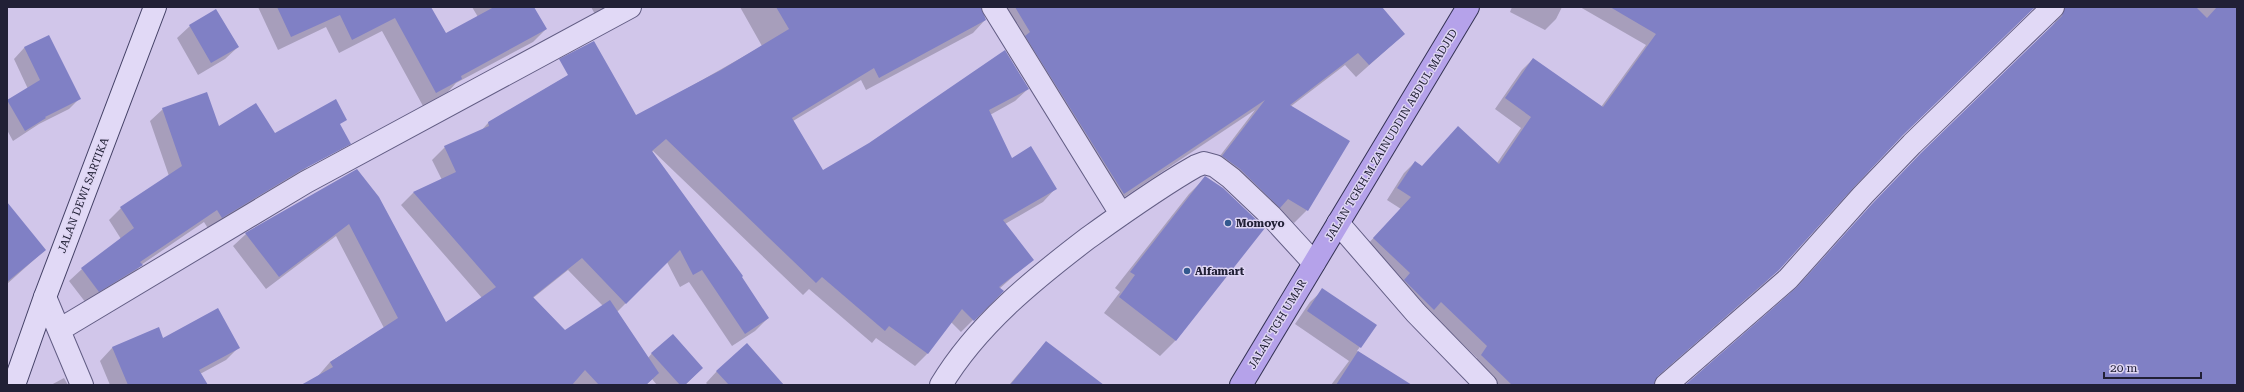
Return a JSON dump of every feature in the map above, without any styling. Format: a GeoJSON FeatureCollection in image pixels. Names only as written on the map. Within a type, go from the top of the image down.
{"type":"FeatureCollection","features":[{"type":"Feature","properties":{"kind":"main road","name":"JALAN TGKH.M.ZAINUDDIN ABDUL MADJID"},"geometry":{"type":"LineString","coordinates":[[1314,262],[1468,7]]}},
{"type":"Feature","properties":{"kind":"main road","name":"JALAN TGH UMAR"},"geometry":{"type":"LineString","coordinates":[[1241,385],[1314,262]]}},
{"type":"Feature","properties":{"kind":"street","name":"JALAN DEWI SARTIKA"},"geometry":{"type":"LineString","coordinates":[[14,372],[45,297],[155,7]]}},
{"type":"Feature","properties":{"kind":"street"},"geometry":{"type":"LineString","coordinates":[[59,330],[306,182],[630,7]]}},
{"type":"Feature","properties":{"kind":"street"},"geometry":{"type":"LineString","coordinates":[[993,7],[1121,214]]}},
{"type":"Feature","properties":{"kind":"street"},"geometry":{"type":"LineString","coordinates":[[1666,385],[1788,279],[1863,195],[1912,144],[2053,7]]}},
{"type":"Feature","properties":{"kind":"street"},"geometry":{"type":"LineString","coordinates":[[941,385],[969,346],[1028,285],[1121,214],[1196,166],[1209,164],[1231,178],[1271,216],[1314,262]]}},
{"type":"Feature","properties":{"kind":"street"},"geometry":{"type":"LineString","coordinates":[[1338,223],[1416,313],[1486,385]]}},
{"type":"Feature","properties":{"kind":"street"},"geometry":{"type":"LineString","coordinates":[[45,297],[82,385]]}},
{"type":"Feature","properties":{"kind":"building"},"geometry":{"type":"Polygon","coordinates":[[[277,7],[431,7],[446,33],[494,7],[534,7],[547,29],[461,76],[462,79],[436,93],[395,18],[352,40],[340,15],[291,37],[277,7]]]}},
{"type":"Feature","properties":{"kind":"building"},"geometry":{"type":"Polygon","coordinates":[[[776,7],[981,7],[986,20],[879,78],[874,68],[792,118],[823,170],[869,143],[1005,50],[1029,89],[989,110],[1012,158],[1031,146],[1057,189],[1003,220],[1034,260],[999,287],[1004,291],[974,321],[962,309],[928,354],[889,326],[885,331],[822,277],[816,283],[666,139],[652,151],[743,276],[742,277],[769,318],[745,334],[702,270],[693,275],[680,250],[626,304],[582,258],[533,297],[565,330],[610,300],[659,373],[646,385],[599,385],[585,370],[572,385],[301,385],[333,367],[330,362],[398,318],[349,224],[279,277],[245,233],[357,169],[379,197],[446,322],[496,287],[413,192],[456,172],[444,146],[489,126],[488,122],[568,75],[559,59],[594,41],[636,115],[721,70],[789,29],[776,7]]]}},
{"type":"Feature","properties":{"kind":"building"},"geometry":{"type":"Polygon","coordinates":[[[1015,7],[1382,7],[1405,34],[1369,65],[1358,53],[1290,105],[1350,141],[1308,211],[1288,199],[1280,208],[1240,169],[1222,156],[1265,100],[1124,194],[1025,36],[1030,32],[1015,7]]]}},
{"type":"Feature","properties":{"kind":"building"},"geometry":{"type":"Polygon","coordinates":[[[1610,7],[2035,7],[1903,135],[1779,270],[1658,376],[1654,385],[1512,385],[1481,355],[1487,346],[1441,302],[1434,310],[1404,280],[1410,273],[1373,238],[1411,197],[1397,188],[1415,161],[1422,166],[1458,126],[1499,164],[1531,117],[1505,98],[1533,58],[1603,107],[1656,34],[1610,7]]]}},
{"type":"Feature","properties":{"kind":"building"},"geometry":{"type":"Polygon","coordinates":[[[2065,7],[2196,7],[2207,18],[2217,7],[2237,7],[2237,385],[1685,385],[1797,287],[1872,204],[1921,153],[2062,16],[2065,7]]]}},
{"type":"Feature","properties":{"kind":"building"},"geometry":{"type":"Polygon","coordinates":[[[216,9],[239,47],[211,63],[189,25],[216,9]]]}},
{"type":"Feature","properties":{"kind":"building"},"geometry":{"type":"Polygon","coordinates":[[[49,35],[81,99],[45,117],[46,118],[25,131],[7,100],[40,80],[24,47],[49,35]]]}},
{"type":"Feature","properties":{"kind":"building"},"geometry":{"type":"Polygon","coordinates":[[[207,92],[219,126],[256,103],[275,133],[336,99],[347,120],[340,124],[351,144],[300,171],[222,218],[217,210],[140,262],[143,265],[99,292],[81,268],[134,228],[120,207],[182,166],[162,108],[207,92]]]}},
{"type":"Feature","properties":{"kind":"building"},"geometry":{"type":"Polygon","coordinates":[[[1205,176],[1223,188],[1265,228],[1176,341],[1119,297],[1135,275],[1130,272],[1205,176]]]}},
{"type":"Feature","properties":{"kind":"building"},"geometry":{"type":"Polygon","coordinates":[[[7,202],[46,250],[7,282],[7,202]]]}},
{"type":"Feature","properties":{"kind":"building"},"geometry":{"type":"Polygon","coordinates":[[[1322,288],[1377,325],[1361,348],[1307,311],[1322,288]]]}},
{"type":"Feature","properties":{"kind":"building"},"geometry":{"type":"Polygon","coordinates":[[[218,308],[240,348],[199,370],[208,385],[128,385],[112,347],[159,327],[163,338],[218,308]]]}},
{"type":"Feature","properties":{"kind":"building"},"geometry":{"type":"Polygon","coordinates":[[[673,334],[703,368],[685,385],[680,385],[651,353],[673,334]]]}},
{"type":"Feature","properties":{"kind":"building"},"geometry":{"type":"Polygon","coordinates":[[[1046,341],[1104,385],[1010,385],[1046,341]]]}},
{"type":"Feature","properties":{"kind":"building"},"geometry":{"type":"Polygon","coordinates":[[[747,343],[784,385],[729,385],[716,371],[747,343]]]}},
{"type":"Feature","properties":{"kind":"building"},"geometry":{"type":"Polygon","coordinates":[[[1358,351],[1412,385],[1336,385],[1358,351]]]}},
{"type":"Feature","properties":{"kind":"place","name":"Momoyo"},"geometry":{"type":"Point","coordinates":[1228,223]}},
{"type":"Feature","properties":{"kind":"place","name":"Alfamart"},"geometry":{"type":"Point","coordinates":[1187,271]}}]}
